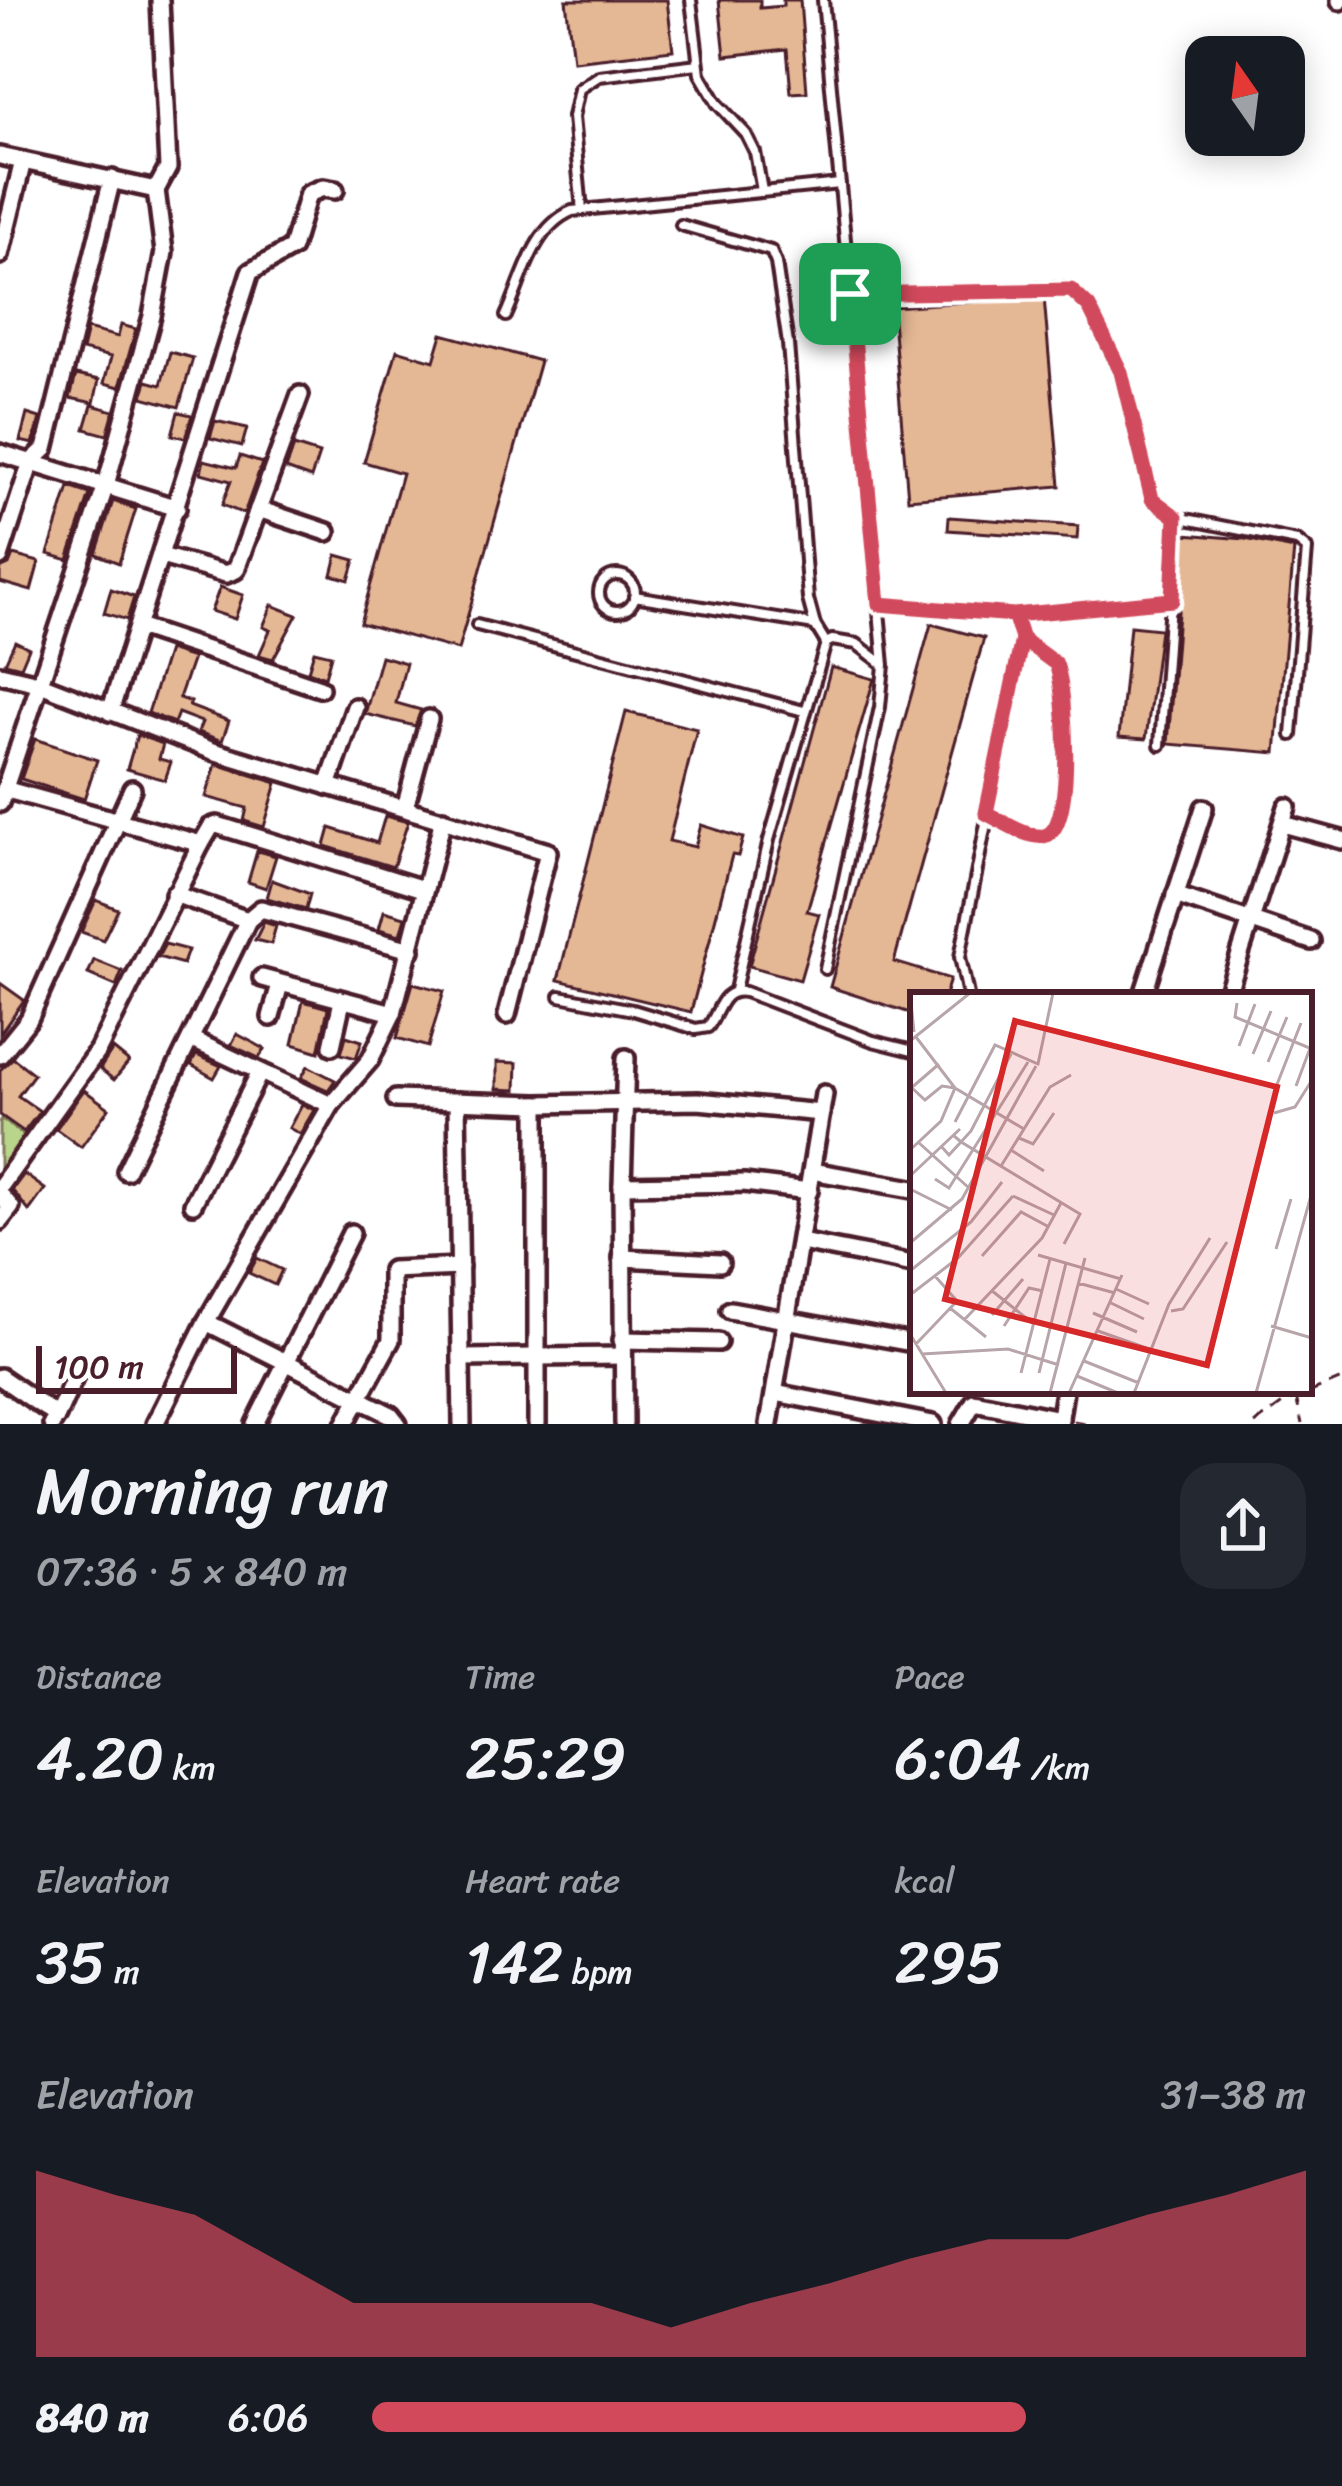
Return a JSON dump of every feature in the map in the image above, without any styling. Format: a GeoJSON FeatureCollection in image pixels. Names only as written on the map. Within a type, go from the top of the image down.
{"type":"FeatureCollection","features":[{"type":"Feature","properties":{"kind":"street"},"geometry":{"type":"LineString","coordinates":[[160,0],[168,168],[156,190],[164,252],[152,316],[106,484],[2,796],[201,844]]}},
{"type":"Feature","properties":{"kind":"street"},"geometry":{"type":"LineString","coordinates":[[0,156],[156,190]]}},
{"type":"Feature","properties":{"kind":"street"},"geometry":{"type":"LineString","coordinates":[[0,255],[23,161]]}},
{"type":"Feature","properties":{"kind":"street"},"geometry":{"type":"LineString","coordinates":[[0,557],[32,463],[45,449],[112,179]]}},
{"type":"Feature","properties":{"kind":"street"},"geometry":{"type":"LineString","coordinates":[[110,712],[250,272],[292,248],[308,194],[322,188],[335,190]]}},
{"type":"Feature","properties":{"kind":"street"},"geometry":{"type":"LineString","coordinates":[[161,556],[232,572],[300,395]]}},
{"type":"Feature","properties":{"kind":"street"},"geometry":{"type":"LineString","coordinates":[[0,453],[177,508]]}},
{"type":"Feature","properties":{"kind":"street"},"geometry":{"type":"LineString","coordinates":[[258,509],[327,532]]}},
{"type":"Feature","properties":{"kind":"street"},"geometry":{"type":"LineString","coordinates":[[138,626],[320,688]]}},
{"type":"Feature","properties":{"kind":"street"},"geometry":{"type":"LineString","coordinates":[[0,674],[38,683],[213,751],[548,852],[508,1015]]}},
{"type":"Feature","properties":{"kind":"street"},"geometry":{"type":"LineString","coordinates":[[328,786],[356,707]]}},
{"type":"Feature","properties":{"kind":"street"},"geometry":{"type":"LineString","coordinates":[[405,808],[429,719]]}},
{"type":"Feature","properties":{"kind":"street"},"geometry":{"type":"LineString","coordinates":[[0,1055],[29,1019],[132,789]]}},
{"type":"Feature","properties":{"kind":"street"},"geometry":{"type":"LineString","coordinates":[[1144,992],[1204,808]]}},
{"type":"Feature","properties":{"kind":"street"},"geometry":{"type":"LineString","coordinates":[[1228,992],[1285,815],[1342,841]]}},
{"type":"Feature","properties":{"kind":"street"},"geometry":{"type":"LineString","coordinates":[[155,1424],[206,1322],[331,1105],[370,1060],[393,1013],[443,820]]}},
{"type":"Feature","properties":{"kind":"street"},"geometry":{"type":"LineString","coordinates":[[0,1221],[11,1207],[0,1190],[98,1050],[211,827],[217,825],[423,889]]}},
{"type":"Feature","properties":{"kind":"street"},"geometry":{"type":"LineString","coordinates":[[174,894],[248,920]]}},
{"type":"Feature","properties":{"kind":"street"},"geometry":{"type":"LineString","coordinates":[[1175,895],[1311,941]]}},
{"type":"Feature","properties":{"kind":"street"},"geometry":{"type":"LineString","coordinates":[[126,1171],[248,920],[261,910],[411,950]]}},
{"type":"Feature","properties":{"kind":"street"},"geometry":{"type":"LineString","coordinates":[[262,977],[393,1013]]}},
{"type":"Feature","properties":{"kind":"street"},"geometry":{"type":"LineString","coordinates":[[271,1016],[280,984]]}},
{"type":"Feature","properties":{"kind":"street"},"geometry":{"type":"LineString","coordinates":[[332,1046],[342,1001]]}},
{"type":"Feature","properties":{"kind":"street"},"geometry":{"type":"LineString","coordinates":[[193,1040],[331,1105]]}},
{"type":"Feature","properties":{"kind":"street"},"geometry":{"type":"LineString","coordinates":[[624,1424],[626,1058]]}},
{"type":"Feature","properties":{"kind":"street"},"geometry":{"type":"LineString","coordinates":[[193,1204],[260,1072]]}},
{"type":"Feature","properties":{"kind":"street"},"geometry":{"type":"LineString","coordinates":[[769,1424],[824,1094]]}},
{"type":"Feature","properties":{"kind":"street"},"geometry":{"type":"LineString","coordinates":[[396,1099],[537,1104],[698,1101],[821,1113]]}},
{"type":"Feature","properties":{"kind":"street"},"geometry":{"type":"LineString","coordinates":[[457,1101],[461,1424]]}},
{"type":"Feature","properties":{"kind":"street"},"geometry":{"type":"LineString","coordinates":[[537,1104],[537,1424]]}},
{"type":"Feature","properties":{"kind":"street"},"geometry":{"type":"LineString","coordinates":[[812,1171],[910,1188]]}},
{"type":"Feature","properties":{"kind":"street"},"geometry":{"type":"LineString","coordinates":[[622,1185],[744,1183],[809,1191]]}},
{"type":"Feature","properties":{"kind":"street"},"geometry":{"type":"LineString","coordinates":[[255,1424],[351,1233]]}},
{"type":"Feature","properties":{"kind":"street"},"geometry":{"type":"LineString","coordinates":[[801,1242],[910,1263]]}},
{"type":"Feature","properties":{"kind":"street"},"geometry":{"type":"LineString","coordinates":[[622,1258],[720,1263]]}},
{"type":"Feature","properties":{"kind":"street"},"geometry":{"type":"LineString","coordinates":[[345,1424],[391,1340],[392,1270],[460,1268]]}},
{"type":"Feature","properties":{"kind":"street"},"geometry":{"type":"LineString","coordinates":[[730,1310],[910,1342]]}},
{"type":"Feature","properties":{"kind":"street"},"geometry":{"type":"LineString","coordinates":[[206,1322],[392,1414],[398,1424]]}},
{"type":"Feature","properties":{"kind":"street"},"geometry":{"type":"LineString","coordinates":[[461,1358],[537,1359],[718,1342]]}},
{"type":"Feature","properties":{"kind":"street"},"geometry":{"type":"LineString","coordinates":[[0,1377],[54,1420],[80,1367]]}},
{"type":"Feature","properties":{"kind":"street"},"geometry":{"type":"LineString","coordinates":[[775,1393],[933,1424]]}},
{"type":"Feature","properties":{"kind":"street"},"geometry":{"type":"LineString","coordinates":[[961,1424],[974,1402],[1059,1421]]}},
{"type":"Feature","properties":{"kind":"lane"},"geometry":{"type":"LineString","coordinates":[[691,0],[698,64],[717,104],[746,134],[755,152],[762,191]]}},
{"type":"Feature","properties":{"kind":"lane"},"geometry":{"type":"LineString","coordinates":[[823,0],[884,665],[880,706],[825,969]]}},
{"type":"Feature","properties":{"kind":"lane"},"geometry":{"type":"LineString","coordinates":[[582,210],[573,117],[578,89],[599,76],[698,64]]}},
{"type":"Feature","properties":{"kind":"lane"},"geometry":{"type":"LineString","coordinates":[[506,316],[540,236],[560,216],[840,184]]}},
{"type":"Feature","properties":{"kind":"lane"},"geometry":{"type":"LineString","coordinates":[[681,225],[771,251],[776,263],[790,367],[808,599],[815,626],[826,643]]}},
{"type":"Feature","properties":{"kind":"lane"},"geometry":{"type":"LineString","coordinates":[[850,294],[1071,290],[1089,307],[1121,372],[1152,499],[1176,517],[1297,542],[1306,548],[1292,735]]}},
{"type":"Feature","properties":{"kind":"lane"},"geometry":{"type":"LineString","coordinates":[[1160,745],[1176,517]]}},
{"type":"Feature","properties":{"kind":"lane"},"geometry":{"type":"LineString","coordinates":[[612,576],[624,576],[633,584],[634,596],[629,606],[612,610],[600,599],[599,588],[612,576]]}},
{"type":"Feature","properties":{"kind":"lane"},"geometry":{"type":"LineString","coordinates":[[634,596],[815,626]]}},
{"type":"Feature","properties":{"kind":"lane"},"geometry":{"type":"LineString","coordinates":[[879,604],[1014,615],[1172,600]]}},
{"type":"Feature","properties":{"kind":"lane"},"geometry":{"type":"LineString","coordinates":[[967,992],[959,957],[1022,639],[1014,615]]}},
{"type":"Feature","properties":{"kind":"lane"},"geometry":{"type":"LineString","coordinates":[[477,625],[804,711]]}},
{"type":"Feature","properties":{"kind":"lane"},"geometry":{"type":"LineString","coordinates":[[986,813],[1038,837],[1049,835],[1058,825],[1066,794],[1060,674],[1056,664],[1022,639]]}},
{"type":"Feature","properties":{"kind":"lane"},"geometry":{"type":"LineString","coordinates":[[560,997],[632,1010],[696,1029],[708,1027],[720,1004],[735,990],[804,711],[826,643],[857,644],[884,665]]}},
{"type":"Feature","properties":{"kind":"lane"},"geometry":{"type":"LineString","coordinates":[[735,990],[910,1050]]}},
{"type":"Feature","properties":{"kind":"path"},"geometry":{"type":"LineString","coordinates":[[1312,1391],[1342,1379]]}},
{"type":"Feature","properties":{"kind":"path"},"geometry":{"type":"LineString","coordinates":[[1276,1394],[1284,1403]]}},
{"type":"Feature","properties":{"kind":"path"},"geometry":{"type":"LineString","coordinates":[[1255,1424],[1304,1394]]}},
{"type":"Feature","properties":{"kind":"path"},"geometry":{"type":"LineString","coordinates":[[1296,1397],[1302,1424]]}},
{"type":"Feature","properties":{"kind":"path"},"geometry":{"type":"LineString","coordinates":[[1059,1421],[1092,1424]]}},
{"type":"Feature","properties":{"kind":"green space"},"geometry":{"type":"Polygon","coordinates":[[[0,1122],[28,1138],[0,1177],[0,1122]]]}},
{"type":"Feature","properties":{"kind":"building"},"geometry":{"type":"Polygon","coordinates":[[[566,0],[667,0],[673,50],[573,61],[566,0]]]}},
{"type":"Feature","properties":{"kind":"building"},"geometry":{"type":"Polygon","coordinates":[[[719,0],[760,0],[760,8],[800,0],[807,92],[791,93],[787,49],[725,56],[719,0]]]}},
{"type":"Feature","properties":{"kind":"building"},"geometry":{"type":"Polygon","coordinates":[[[1044,297],[1060,486],[908,499],[892,307],[1044,297]]]}},
{"type":"Feature","properties":{"kind":"building"},"geometry":{"type":"Polygon","coordinates":[[[121,325],[136,329],[120,387],[104,383],[111,357],[82,350],[87,329],[118,337],[121,325]]]}},
{"type":"Feature","properties":{"kind":"building"},"geometry":{"type":"Polygon","coordinates":[[[442,334],[540,361],[458,650],[360,623],[402,473],[364,462],[397,350],[434,361],[442,334]]]}},
{"type":"Feature","properties":{"kind":"building"},"geometry":{"type":"Polygon","coordinates":[[[170,352],[193,358],[179,407],[142,397],[147,381],[161,385],[170,352]]]}},
{"type":"Feature","properties":{"kind":"building"},"geometry":{"type":"Polygon","coordinates":[[[76,375],[99,380],[94,403],[70,398],[76,375]]]}},
{"type":"Feature","properties":{"kind":"building"},"geometry":{"type":"Polygon","coordinates":[[[92,405],[114,411],[107,435],[85,429],[92,405]]]}},
{"type":"Feature","properties":{"kind":"building"},"geometry":{"type":"Polygon","coordinates":[[[178,412],[192,415],[185,438],[172,435],[178,412]]]}},
{"type":"Feature","properties":{"kind":"building"},"geometry":{"type":"Polygon","coordinates":[[[27,414],[40,418],[33,444],[20,441],[27,414]]]}},
{"type":"Feature","properties":{"kind":"building"},"geometry":{"type":"Polygon","coordinates":[[[215,421],[247,428],[242,446],[210,438],[215,421]]]}},
{"type":"Feature","properties":{"kind":"building"},"geometry":{"type":"Polygon","coordinates":[[[294,446],[319,454],[311,478],[286,469],[294,446]]]}},
{"type":"Feature","properties":{"kind":"building"},"geometry":{"type":"Polygon","coordinates":[[[240,456],[262,463],[244,514],[222,505],[231,481],[201,473],[204,460],[236,468],[240,456]]]}},
{"type":"Feature","properties":{"kind":"building"},"geometry":{"type":"Polygon","coordinates":[[[69,487],[90,494],[68,560],[48,554],[69,487]]]}},
{"type":"Feature","properties":{"kind":"building"},"geometry":{"type":"Polygon","coordinates":[[[113,501],[136,509],[119,563],[96,554],[113,501]]]}},
{"type":"Feature","properties":{"kind":"building"},"geometry":{"type":"Polygon","coordinates":[[[949,517],[1078,526],[1077,539],[948,530],[949,517]]]}},
{"type":"Feature","properties":{"kind":"building"},"geometry":{"type":"Polygon","coordinates":[[[1184,534],[1294,549],[1276,753],[1168,744],[1184,534]]]}},
{"type":"Feature","properties":{"kind":"building"},"geometry":{"type":"Polygon","coordinates":[[[13,555],[39,562],[31,591],[0,582],[0,569],[9,565],[13,555]]]}},
{"type":"Feature","properties":{"kind":"building"},"geometry":{"type":"Polygon","coordinates":[[[337,555],[355,560],[349,580],[332,575],[337,555]]]}},
{"type":"Feature","properties":{"kind":"building"},"geometry":{"type":"Polygon","coordinates":[[[220,587],[243,595],[235,619],[211,611],[220,587]]]}},
{"type":"Feature","properties":{"kind":"building"},"geometry":{"type":"Polygon","coordinates":[[[111,589],[134,597],[127,620],[104,613],[111,589]]]}},
{"type":"Feature","properties":{"kind":"building"},"geometry":{"type":"Polygon","coordinates":[[[272,605],[297,615],[273,659],[259,655],[270,630],[263,627],[272,605]]]}},
{"type":"Feature","properties":{"kind":"building"},"geometry":{"type":"Polygon","coordinates":[[[931,624],[984,638],[894,962],[950,979],[946,992],[910,992],[910,1013],[830,987],[931,624]]]}},
{"type":"Feature","properties":{"kind":"building"},"geometry":{"type":"Polygon","coordinates":[[[1130,626],[1160,629],[1146,739],[1119,737],[1130,626]]]}},
{"type":"Feature","properties":{"kind":"building"},"geometry":{"type":"Polygon","coordinates":[[[15,641],[29,648],[21,667],[5,663],[15,641]]]}},
{"type":"Feature","properties":{"kind":"building"},"geometry":{"type":"Polygon","coordinates":[[[168,650],[193,658],[179,698],[229,721],[222,741],[198,732],[202,722],[178,713],[174,723],[148,713],[168,650]]]}},
{"type":"Feature","properties":{"kind":"building"},"geometry":{"type":"Polygon","coordinates":[[[314,651],[331,655],[325,677],[308,671],[314,651]]]}},
{"type":"Feature","properties":{"kind":"building"},"geometry":{"type":"Polygon","coordinates":[[[381,656],[406,663],[396,703],[421,710],[415,726],[365,714],[381,656]]]}},
{"type":"Feature","properties":{"kind":"building"},"geometry":{"type":"Polygon","coordinates":[[[831,667],[874,679],[807,911],[819,914],[800,980],[749,966],[831,667]]]}},
{"type":"Feature","properties":{"kind":"building"},"geometry":{"type":"Polygon","coordinates":[[[626,712],[697,729],[669,841],[695,847],[701,825],[743,838],[738,856],[732,855],[691,1012],[558,980],[626,712]]]}},
{"type":"Feature","properties":{"kind":"building"},"geometry":{"type":"Polygon","coordinates":[[[137,735],[163,744],[159,759],[171,762],[165,780],[127,769],[137,735]]]}},
{"type":"Feature","properties":{"kind":"building"},"geometry":{"type":"Polygon","coordinates":[[[35,739],[97,760],[84,799],[21,779],[35,739]]]}},
{"type":"Feature","properties":{"kind":"building"},"geometry":{"type":"Polygon","coordinates":[[[216,764],[277,783],[264,827],[244,821],[247,808],[206,797],[216,764]]]}},
{"type":"Feature","properties":{"kind":"building"},"geometry":{"type":"Polygon","coordinates":[[[385,816],[408,822],[393,867],[325,846],[330,828],[377,843],[385,816]]]}},
{"type":"Feature","properties":{"kind":"building"},"geometry":{"type":"Polygon","coordinates":[[[257,851],[276,856],[266,888],[248,882],[257,851]]]}},
{"type":"Feature","properties":{"kind":"building"},"geometry":{"type":"Polygon","coordinates":[[[272,880],[310,894],[306,909],[267,898],[272,880]]]}},
{"type":"Feature","properties":{"kind":"building"},"geometry":{"type":"Polygon","coordinates":[[[96,900],[118,909],[103,940],[81,932],[96,900]]]}},
{"type":"Feature","properties":{"kind":"building"},"geometry":{"type":"Polygon","coordinates":[[[384,911],[405,917],[400,935],[379,929],[384,911]]]}},
{"type":"Feature","properties":{"kind":"building"},"geometry":{"type":"Polygon","coordinates":[[[264,922],[276,926],[271,944],[255,940],[264,922]]]}},
{"type":"Feature","properties":{"kind":"building"},"geometry":{"type":"Polygon","coordinates":[[[165,944],[188,950],[183,964],[158,957],[165,944]]]}},
{"type":"Feature","properties":{"kind":"building"},"geometry":{"type":"Polygon","coordinates":[[[94,960],[122,971],[116,986],[88,974],[94,960]]]}},
{"type":"Feature","properties":{"kind":"building"},"geometry":{"type":"Polygon","coordinates":[[[0,983],[24,1000],[0,1034],[0,983]]]}},
{"type":"Feature","properties":{"kind":"building"},"geometry":{"type":"Polygon","coordinates":[[[413,983],[444,991],[428,1047],[397,1038],[413,983]]]}},
{"type":"Feature","properties":{"kind":"building"},"geometry":{"type":"Polygon","coordinates":[[[303,1001],[328,1008],[319,1052],[293,1044],[303,1001]]]}},
{"type":"Feature","properties":{"kind":"building"},"geometry":{"type":"Polygon","coordinates":[[[237,1034],[265,1049],[259,1058],[231,1045],[237,1034]]]}},
{"type":"Feature","properties":{"kind":"building"},"geometry":{"type":"Polygon","coordinates":[[[346,1036],[362,1041],[356,1058],[341,1054],[346,1036]]]}},
{"type":"Feature","properties":{"kind":"building"},"geometry":{"type":"Polygon","coordinates":[[[113,1049],[129,1062],[114,1080],[100,1069],[113,1049]]]}},
{"type":"Feature","properties":{"kind":"building"},"geometry":{"type":"Polygon","coordinates":[[[196,1055],[221,1066],[214,1078],[191,1065],[196,1055]]]}},
{"type":"Feature","properties":{"kind":"building"},"geometry":{"type":"Polygon","coordinates":[[[13,1058],[34,1074],[18,1096],[40,1111],[24,1132],[0,1115],[0,1070],[13,1058]]]}},
{"type":"Feature","properties":{"kind":"building"},"geometry":{"type":"Polygon","coordinates":[[[497,1062],[517,1063],[516,1090],[497,1089],[497,1062]]]}},
{"type":"Feature","properties":{"kind":"building"},"geometry":{"type":"Polygon","coordinates":[[[308,1066],[335,1080],[328,1090],[301,1078],[308,1066]]]}},
{"type":"Feature","properties":{"kind":"building"},"geometry":{"type":"Polygon","coordinates":[[[84,1090],[109,1108],[81,1147],[56,1129],[84,1090]]]}},
{"type":"Feature","properties":{"kind":"building"},"geometry":{"type":"Polygon","coordinates":[[[302,1104],[314,1110],[300,1134],[289,1128],[302,1104]]]}},
{"type":"Feature","properties":{"kind":"building"},"geometry":{"type":"Polygon","coordinates":[[[24,1174],[45,1189],[29,1211],[12,1190],[24,1174]]]}},
{"type":"Feature","properties":{"kind":"building"},"geometry":{"type":"Polygon","coordinates":[[[257,1258],[282,1270],[275,1285],[249,1273],[257,1258]]]}},
{"type":"Feature","properties":{"kind":"route"},"geometry":{"type":"LineString","coordinates":[[850,294],[879,604],[1014,615],[1022,639],[1056,664],[1066,794],[1058,825],[1049,835],[1038,837],[986,813],[1022,639],[1020,628],[1014,615],[1172,600],[1176,517],[1152,499],[1121,372],[1089,307],[1071,290],[850,294]]}}]}
